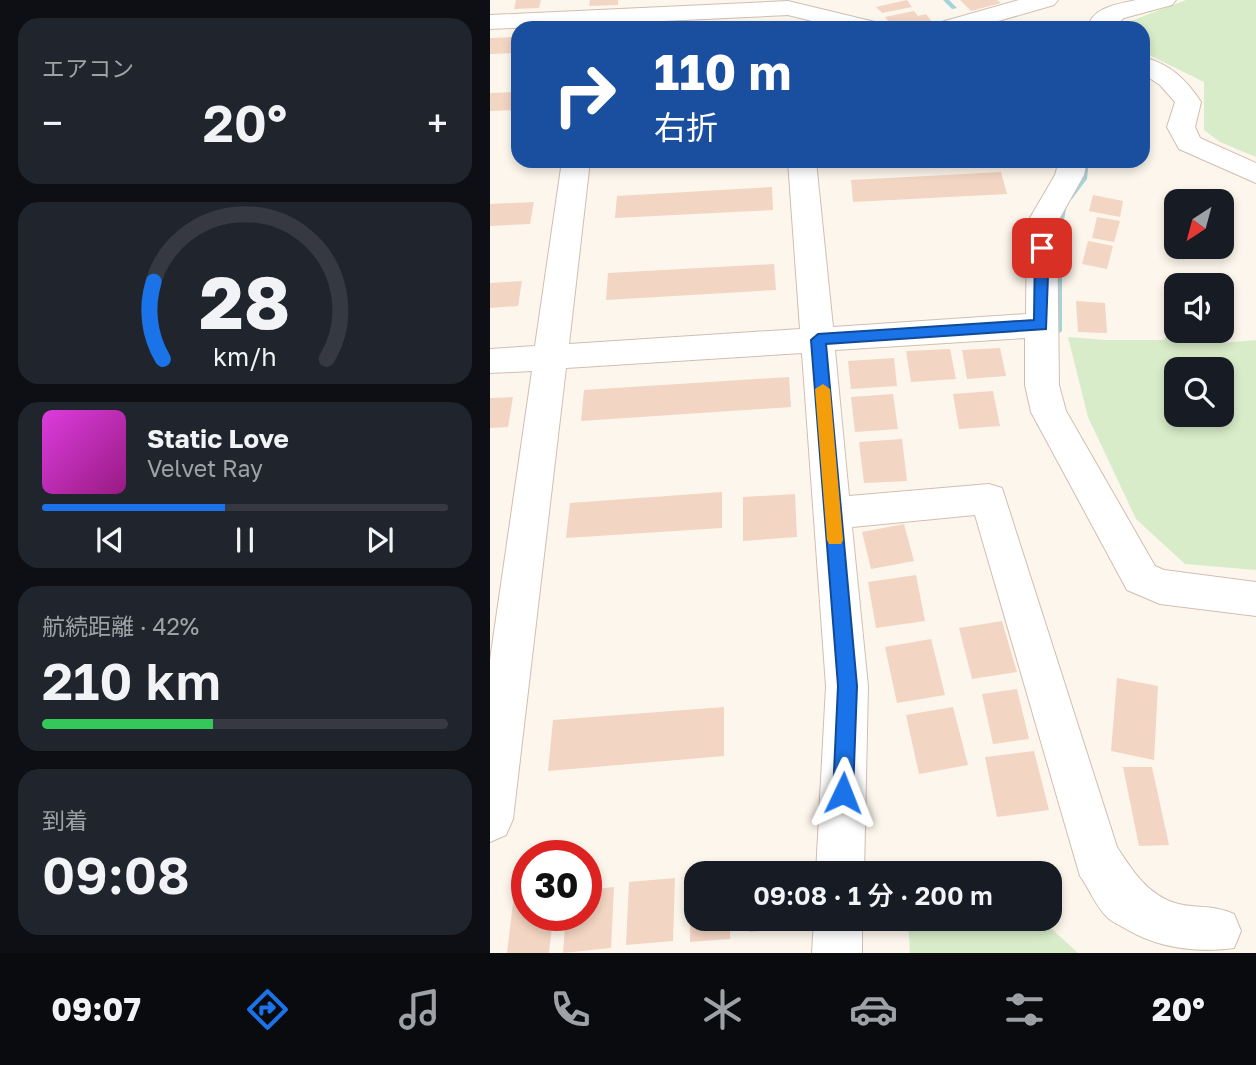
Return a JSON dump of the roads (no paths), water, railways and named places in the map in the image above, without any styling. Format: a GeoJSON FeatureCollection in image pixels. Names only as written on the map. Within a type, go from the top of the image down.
{"type":"FeatureCollection","features":[{"type":"Feature","properties":{"kind":"street"},"geometry":{"type":"LineString","coordinates":[[956,21],[1046,0]]}},
{"type":"Feature","properties":{"kind":"street"},"geometry":{"type":"LineString","coordinates":[[1103,21],[1115,13],[1164,0]]}},
{"type":"Feature","properties":{"kind":"street"},"geometry":{"type":"LineString","coordinates":[[602,21],[677,6],[789,12],[835,21]]}},
{"type":"Feature","properties":{"kind":"street"},"geometry":{"type":"LineString","coordinates":[[490,22],[562,9],[588,21]]}},
{"type":"Feature","properties":{"kind":"street"},"geometry":{"type":"LineString","coordinates":[[1150,67],[1179,86],[1188,102],[1181,127],[1189,143],[1224,162],[1256,174]]}},
{"type":"Feature","properties":{"kind":"street"},"geometry":{"type":"LineString","coordinates":[[490,819],[575,168]]}},
{"type":"Feature","properties":{"kind":"street"},"geometry":{"type":"LineString","coordinates":[[803,168],[847,686],[840,861]]}},
{"type":"Feature","properties":{"kind":"street"},"geometry":{"type":"LineString","coordinates":[[1073,168],[1066,183],[1047,208],[1042,223],[1042,385],[1049,412],[1141,578],[1160,587],[1256,599]]}},
{"type":"Feature","properties":{"kind":"street"},"geometry":{"type":"LineString","coordinates":[[490,360],[1041,325]]}},
{"type":"Feature","properties":{"kind":"street"},"geometry":{"type":"LineString","coordinates":[[833,513],[989,499],[1097,859],[1124,900],[1169,927],[1217,931]]}},
{"type":"Feature","properties":{"kind":"street"},"geometry":{"type":"LineString","coordinates":[[837,953],[838,931]]}},
{"type":"Feature","properties":{"kind":"waterway"},"geometry":{"type":"LineString","coordinates":[[946,0],[954,8]]}},
{"type":"Feature","properties":{"kind":"waterway"},"geometry":{"type":"LineString","coordinates":[[1070,197],[1084,179],[1085,168]]}},
{"type":"Feature","properties":{"kind":"waterway"},"geometry":{"type":"LineString","coordinates":[[1058,331],[1058,232],[1062,209]]}}]}
